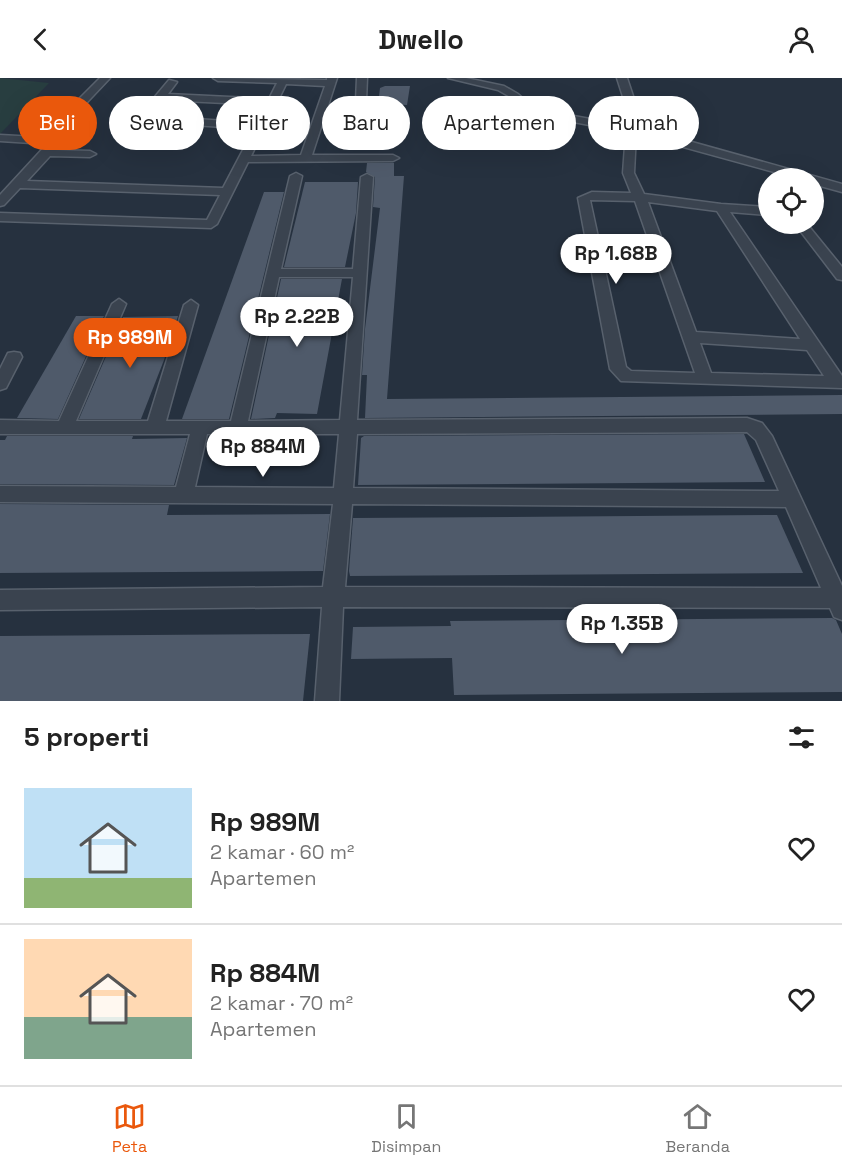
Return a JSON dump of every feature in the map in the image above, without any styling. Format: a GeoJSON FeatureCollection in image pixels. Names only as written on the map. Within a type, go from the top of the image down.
{"type":"FeatureCollection","features":[{"type":"Feature","properties":{"kind":"street"},"geometry":{"type":"LineString","coordinates":[[98,78],[105,78]]}},
{"type":"Feature","properties":{"kind":"street"},"geometry":{"type":"LineString","coordinates":[[88,96],[105,78]]}},
{"type":"Feature","properties":{"kind":"street"},"geometry":{"type":"LineString","coordinates":[[218,78],[283,81],[331,80],[305,160]]}},
{"type":"Feature","properties":{"kind":"street"},"geometry":{"type":"LineString","coordinates":[[361,96],[362,78]]}},
{"type":"Feature","properties":{"kind":"street"},"geometry":{"type":"LineString","coordinates":[[453,78],[494,82],[515,96]]}},
{"type":"Feature","properties":{"kind":"street"},"geometry":{"type":"LineString","coordinates":[[622,78],[628,96]]}},
{"type":"Feature","properties":{"kind":"street"},"geometry":{"type":"LineString","coordinates":[[275,96],[283,81]]}},
{"type":"Feature","properties":{"kind":"street"},"geometry":{"type":"LineString","coordinates":[[162,96],[172,82]]}},
{"type":"Feature","properties":{"kind":"street"},"geometry":{"type":"LineString","coordinates":[[0,138],[54,141],[46,153],[0,202]]}},
{"type":"Feature","properties":{"kind":"street"},"geometry":{"type":"LineString","coordinates":[[699,148],[771,168]]}},
{"type":"Feature","properties":{"kind":"street"},"geometry":{"type":"LineString","coordinates":[[0,217],[211,224],[249,150]]}},
{"type":"Feature","properties":{"kind":"street"},"geometry":{"type":"LineString","coordinates":[[632,150],[627,169],[629,182],[640,197],[705,378]]}},
{"type":"Feature","properties":{"kind":"street"},"geometry":{"type":"LineString","coordinates":[[46,153],[90,154]]}},
{"type":"Feature","properties":{"kind":"street"},"geometry":{"type":"LineString","coordinates":[[245,159],[393,158]]}},
{"type":"Feature","properties":{"kind":"street"},"geometry":{"type":"LineString","coordinates":[[238,426],[296,176]]}},
{"type":"Feature","properties":{"kind":"street"},"geometry":{"type":"LineString","coordinates":[[327,701],[333,597],[349,425],[367,177]]}},
{"type":"Feature","properties":{"kind":"street"},"geometry":{"type":"LineString","coordinates":[[824,183],[842,188]]}},
{"type":"Feature","properties":{"kind":"street"},"geometry":{"type":"LineString","coordinates":[[17,184],[229,192]]}},
{"type":"Feature","properties":{"kind":"street"},"geometry":{"type":"LineString","coordinates":[[758,210],[721,208],[640,197],[590,196],[583,200],[618,369],[627,377],[839,382]]}},
{"type":"Feature","properties":{"kind":"street"},"geometry":{"type":"LineString","coordinates":[[721,208],[839,382]]}},
{"type":"Feature","properties":{"kind":"street"},"geometry":{"type":"LineString","coordinates":[[809,234],[842,276]]}},
{"type":"Feature","properties":{"kind":"street"},"geometry":{"type":"LineString","coordinates":[[273,273],[359,273]]}},
{"type":"Feature","properties":{"kind":"street"},"geometry":{"type":"LineString","coordinates":[[65,427],[119,304]]}},
{"type":"Feature","properties":{"kind":"street"},"geometry":{"type":"LineString","coordinates":[[155,428],[191,305]]}},
{"type":"Feature","properties":{"kind":"street"},"geometry":{"type":"LineString","coordinates":[[690,337],[812,345]]}},
{"type":"Feature","properties":{"kind":"street"},"geometry":{"type":"LineString","coordinates":[[0,384],[14,357]]}},
{"type":"Feature","properties":{"kind":"street"},"geometry":{"type":"LineString","coordinates":[[0,427],[747,425],[756,428],[763,436],[840,602],[333,597],[0,600]]}},
{"type":"Feature","properties":{"kind":"street"},"geometry":{"type":"LineString","coordinates":[[183,496],[200,428]]}},
{"type":"Feature","properties":{"kind":"street"},"geometry":{"type":"LineString","coordinates":[[0,494],[792,499]]}},
{"type":"Feature","properties":{"kind":"green space"},"geometry":{"type":"Polygon","coordinates":[[[0,78],[49,83],[37,96],[18,96],[18,115],[0,134],[0,78]]]}},
{"type":"Feature","properties":{"kind":"building"},"geometry":{"type":"Polygon","coordinates":[[[410,86],[408,96],[379,96],[380,88],[410,86]]]}},
{"type":"Feature","properties":{"kind":"building"},"geometry":{"type":"Polygon","coordinates":[[[367,163],[394,163],[394,176],[404,176],[387,399],[842,395],[842,414],[365,418],[367,375],[362,375],[365,329],[380,208],[373,207],[375,177],[366,172],[367,163]]]}},
{"type":"Feature","properties":{"kind":"building"},"geometry":{"type":"Polygon","coordinates":[[[305,182],[358,182],[356,213],[345,267],[284,267],[305,182]]]}},
{"type":"Feature","properties":{"kind":"building"},"geometry":{"type":"Polygon","coordinates":[[[264,192],[284,192],[229,419],[182,419],[264,192]]]}},
{"type":"Feature","properties":{"kind":"building"},"geometry":{"type":"Polygon","coordinates":[[[281,279],[342,279],[317,414],[277,413],[275,418],[251,419],[281,279]]]}},
{"type":"Feature","properties":{"kind":"building"},"geometry":{"type":"Polygon","coordinates":[[[76,316],[104,316],[58,419],[17,418],[76,316]]]}},
{"type":"Feature","properties":{"kind":"building"},"geometry":{"type":"Polygon","coordinates":[[[178,316],[141,419],[79,419],[123,317],[178,316]]]}},
{"type":"Feature","properties":{"kind":"building"},"geometry":{"type":"Polygon","coordinates":[[[744,434],[765,482],[358,485],[361,438],[364,436],[744,434]]]}},
{"type":"Feature","properties":{"kind":"building"},"geometry":{"type":"Polygon","coordinates":[[[7,436],[187,438],[174,485],[0,484],[0,440],[5,440],[7,436]]]}},
{"type":"Feature","properties":{"kind":"building"},"geometry":{"type":"Polygon","coordinates":[[[0,504],[169,505],[167,515],[330,514],[323,571],[0,573],[0,504]]]}},
{"type":"Feature","properties":{"kind":"building"},"geometry":{"type":"Polygon","coordinates":[[[777,515],[803,573],[350,576],[349,571],[353,518],[777,515]]]}},
{"type":"Feature","properties":{"kind":"building"},"geometry":{"type":"Polygon","coordinates":[[[832,618],[836,620],[842,634],[842,692],[454,695],[452,658],[351,659],[353,627],[451,626],[450,621],[832,618]]]}},
{"type":"Feature","properties":{"kind":"building"},"geometry":{"type":"Polygon","coordinates":[[[310,634],[303,701],[0,701],[0,636],[310,634]]]}}]}
